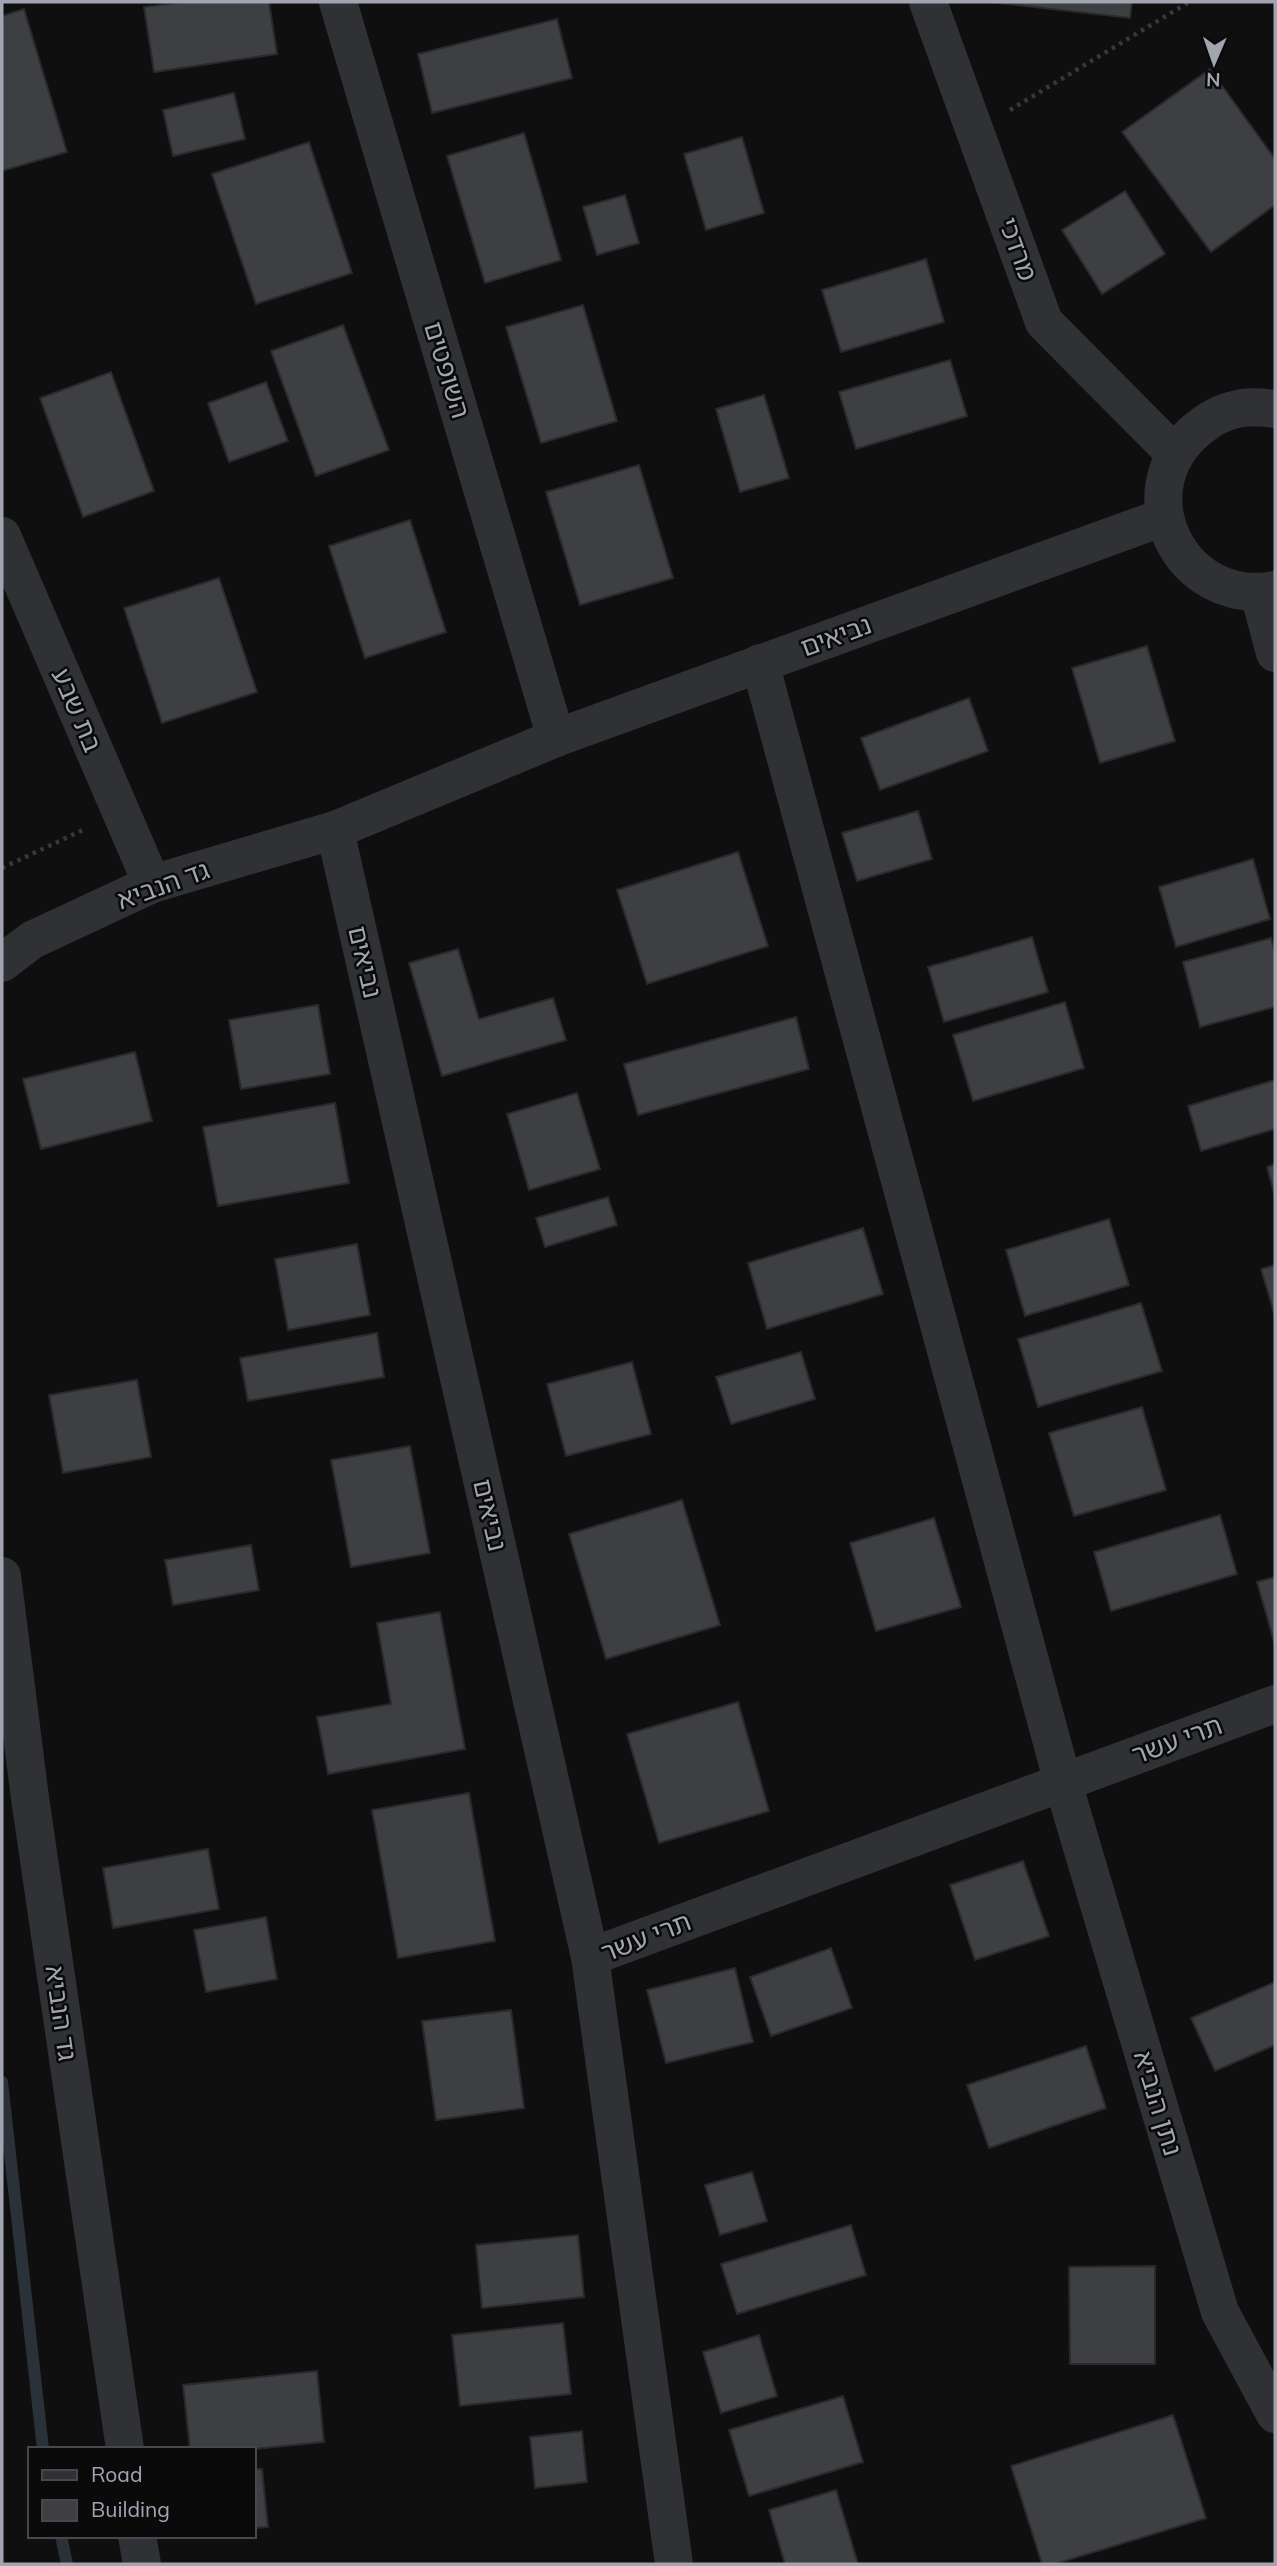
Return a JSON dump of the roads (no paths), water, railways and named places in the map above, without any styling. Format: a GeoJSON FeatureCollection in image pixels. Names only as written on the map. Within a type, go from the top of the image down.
{"type":"FeatureCollection","features":[{"type":"Feature","properties":{"kind":"street","name":"השופטים"},"geometry":{"type":"LineString","coordinates":[[338,2],[556,738]]}},
{"type":"Feature","properties":{"kind":"street","name":"מרדכי"},"geometry":{"type":"LineString","coordinates":[[928,2],[1044,322],[1175,454]]}},
{"type":"Feature","properties":{"kind":"street"},"geometry":{"type":"LineString","coordinates":[[1275,409],[1242,408],[1212,418],[1186,438],[1175,454],[1164,485],[1164,517],[1181,556],[1205,578],[1235,591],[1267,591],[1275,653]]}},
{"type":"Feature","properties":{"kind":"street","name":"נביאים"},"geometry":{"type":"LineString","coordinates":[[590,1957],[335,830],[556,738],[1164,517]]}},
{"type":"Feature","properties":{"kind":"street","name":"בת שבע"},"geometry":{"type":"LineString","coordinates":[[2,536],[152,884]]}},
{"type":"Feature","properties":{"kind":"street","name":"נתן הנביא"},"geometry":{"type":"LineString","coordinates":[[760,663],[1063,1783],[1220,2312],[1275,2414]]}},
{"type":"Feature","properties":{"kind":"street","name":"גד הנביא"},"geometry":{"type":"LineString","coordinates":[[2,963],[32,940],[152,884],[335,830]]}},
{"type":"Feature","properties":{"kind":"street","name":"גד הנביא"},"geometry":{"type":"LineString","coordinates":[[2,1576],[32,1812],[125,2447]]}},
{"type":"Feature","properties":{"kind":"street","name":"תרי עשר"},"geometry":{"type":"LineString","coordinates":[[674,2564],[590,1957],[1275,1704]]}},
{"type":"Feature","properties":{"kind":"street"},"geometry":{"type":"LineString","coordinates":[[137,2538],[142,2564]]}},
{"type":"Feature","properties":{"kind":"waterway"},"geometry":{"type":"LineString","coordinates":[[2,2082],[43,2447]]}},
{"type":"Feature","properties":{"kind":"waterway"},"geometry":{"type":"LineString","coordinates":[[61,2538],[67,2564]]}}]}
